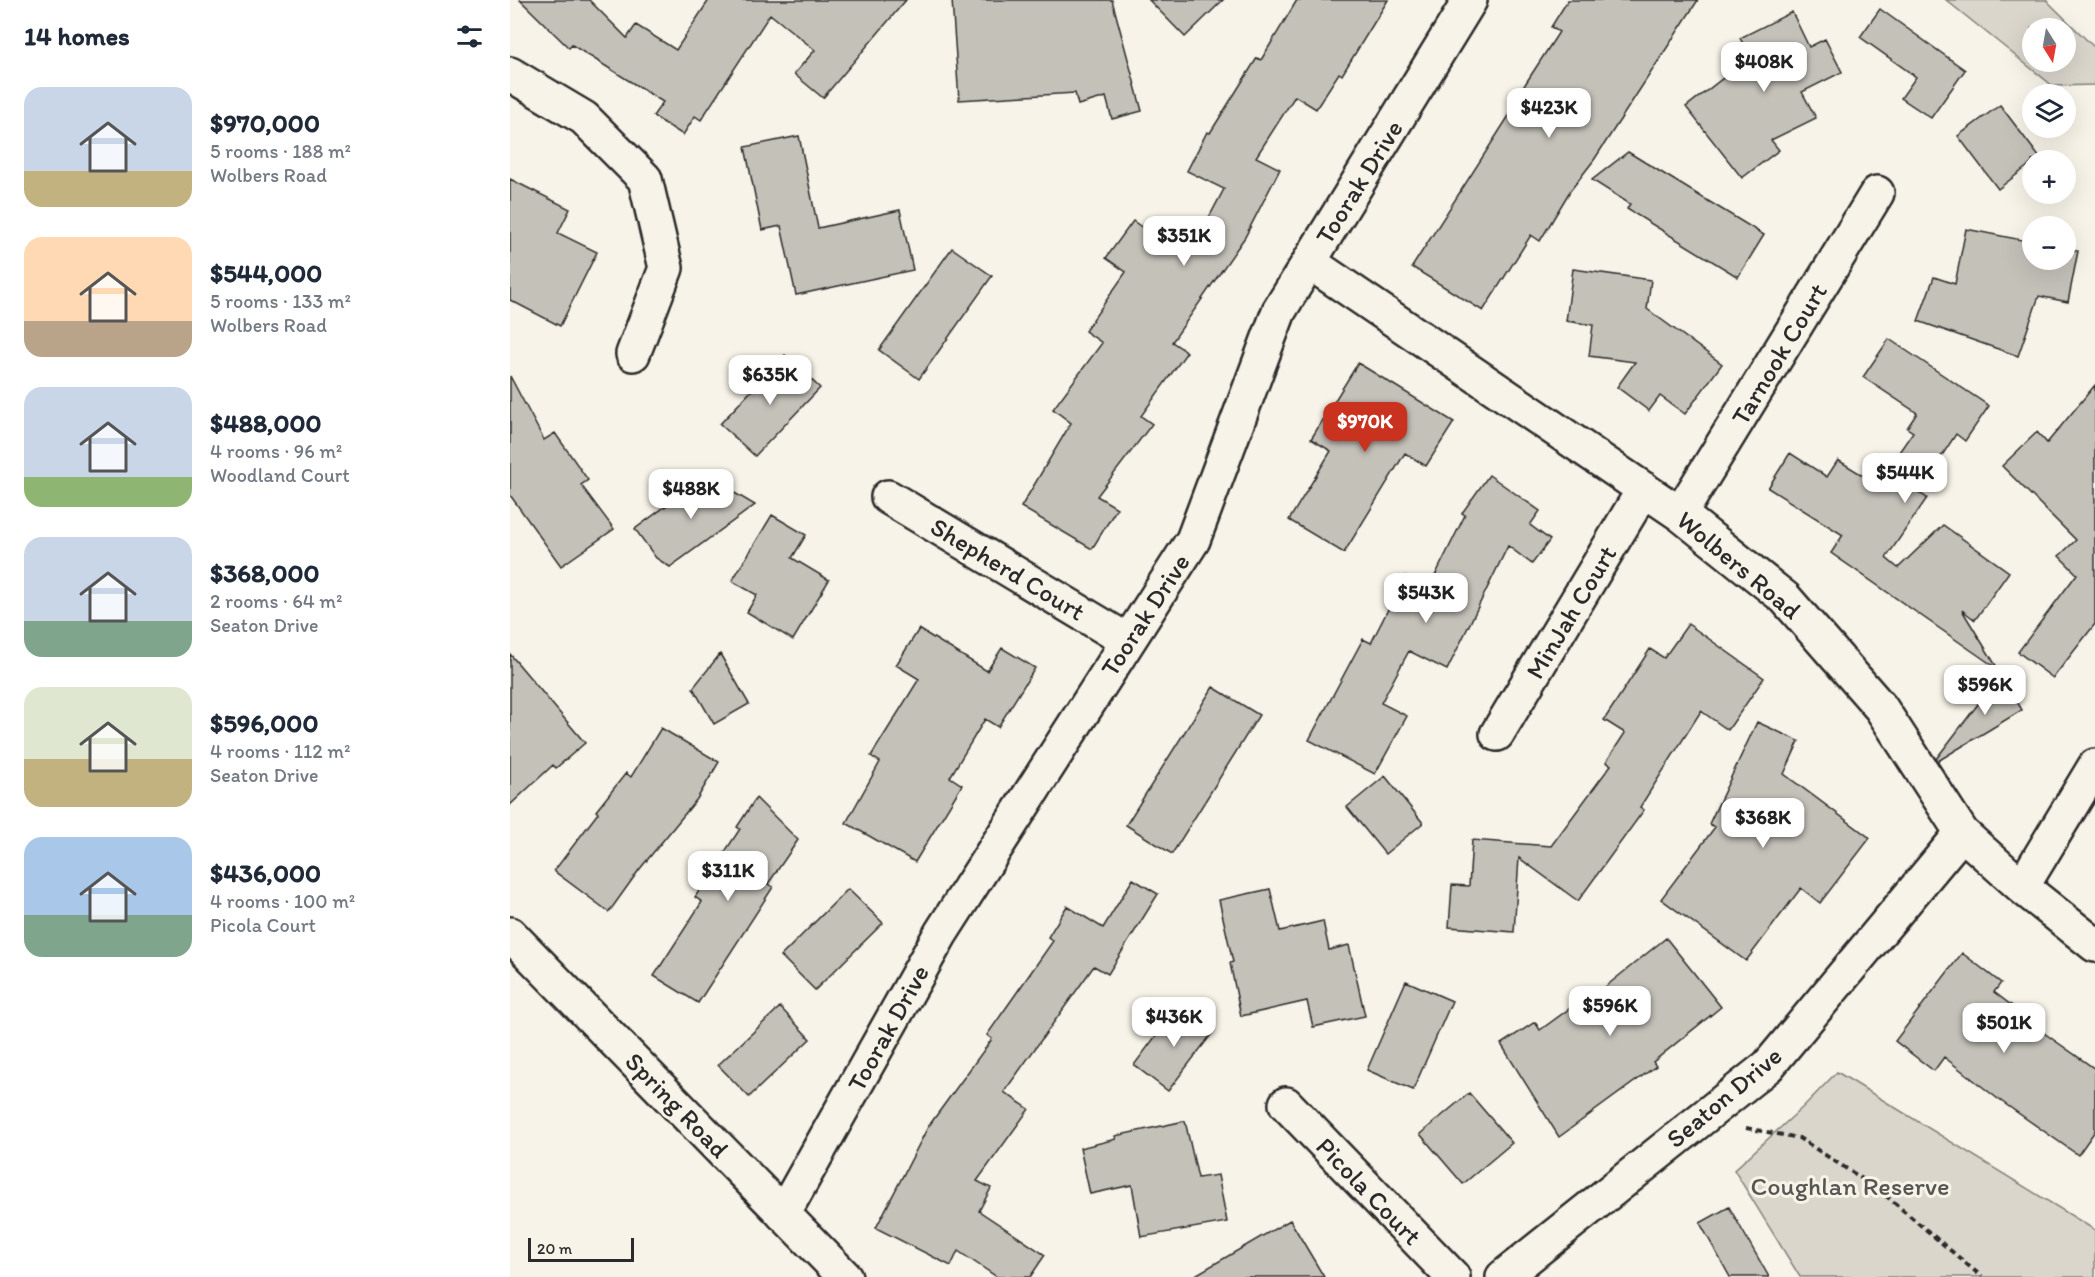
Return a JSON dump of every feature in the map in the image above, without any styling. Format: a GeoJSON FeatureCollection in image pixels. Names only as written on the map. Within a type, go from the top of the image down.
{"type":"FeatureCollection","features":[{"type":"Feature","properties":{"kind":"street","name":"Toorak Drive"},"geometry":{"type":"LineString","coordinates":[[783,1214],[941,933],[1193,540],[1279,311],[1470,0]]}},
{"type":"Feature","properties":{"kind":"street"},"geometry":{"type":"LineString","coordinates":[[510,74],[584,118],[645,179],[666,268],[633,354]]}},
{"type":"Feature","properties":{"kind":"street","name":"Tarnook Court"},"geometry":{"type":"LineString","coordinates":[[1680,514],[1877,193]]}},
{"type":"Feature","properties":{"kind":"street","name":"Wolbers Road"},"geometry":{"type":"LineString","coordinates":[[1309,262],[1680,514],[1785,598],[1881,708],[1962,833],[2022,887],[2095,945]]}},
{"type":"Feature","properties":{"kind":"street","name":"MinJah Court"},"geometry":{"type":"LineString","coordinates":[[1497,734],[1644,489]]}},
{"type":"Feature","properties":{"kind":"street","name":"Shepherd Court"},"geometry":{"type":"LineString","coordinates":[[888,497],[1128,641]]}},
{"type":"Feature","properties":{"kind":"street"},"geometry":{"type":"LineString","coordinates":[[2022,887],[2095,766]]}},
{"type":"Feature","properties":{"kind":"street","name":"Seaton Drive"},"geometry":{"type":"LineString","coordinates":[[1509,1275],[1768,1066],[1962,833]]}},
{"type":"Feature","properties":{"kind":"street","name":"Spring Road"},"geometry":{"type":"LineString","coordinates":[[510,934],[845,1277]]}},
{"type":"Feature","properties":{"kind":"street","name":"Picola Court"},"geometry":{"type":"LineString","coordinates":[[1286,1104],[1453,1277]]}},
{"type":"Feature","properties":{"kind":"path"},"geometry":{"type":"LineString","coordinates":[[1701,1119],[1799,1138],[1878,1189],[1982,1277]]}},
{"type":"Feature","properties":{"kind":"green space"},"geometry":{"type":"Polygon","coordinates":[[[1946,0],[2046,0],[2064,18],[2022,18],[2022,61],[1946,0]]]}},
{"type":"Feature","properties":{"kind":"green space"},"geometry":{"type":"Polygon","coordinates":[[[2076,29],[2095,48],[2095,85],[2051,84],[2036,72],[2076,72],[2076,29]]]}},
{"type":"Feature","properties":{"kind":"green space","name":"Coughlan Reserve"},"geometry":{"type":"Polygon","coordinates":[[[1837,1072],[2095,1230],[2095,1277],[1800,1277],[1734,1170],[1803,1107],[1837,1072]]]}},
{"type":"Feature","properties":{"kind":"building"},"geometry":{"type":"Polygon","coordinates":[[[520,0],[589,0],[627,38],[636,25],[676,50],[709,0],[906,0],[823,98],[794,74],[815,50],[770,14],[701,120],[695,116],[683,135],[653,116],[663,102],[572,45],[569,48],[520,0]]]}},
{"type":"Feature","properties":{"kind":"building"},"geometry":{"type":"Polygon","coordinates":[[[952,0],[1112,0],[1142,111],[1112,119],[1106,97],[1078,105],[1075,93],[959,100],[952,0]]]}},
{"type":"Feature","properties":{"kind":"building"},"geometry":{"type":"Polygon","coordinates":[[[1149,0],[1223,0],[1185,37],[1149,0]]]}},
{"type":"Feature","properties":{"kind":"building"},"geometry":{"type":"Polygon","coordinates":[[[1297,0],[1388,0],[1342,75],[1339,73],[1316,109],[1295,96],[1256,157],[1280,169],[1245,237],[1172,342],[1187,352],[1141,416],[1152,424],[1097,496],[1117,508],[1092,549],[1021,507],[1071,423],[1053,409],[1102,343],[1085,331],[1126,272],[1106,258],[1133,221],[1187,259],[1224,189],[1187,171],[1207,132],[1210,133],[1257,58],[1261,60],[1297,0]]]}},
{"type":"Feature","properties":{"kind":"building"},"geometry":{"type":"Polygon","coordinates":[[[1568,0],[1698,0],[1594,160],[1570,191],[1540,241],[1531,235],[1483,311],[1412,267],[1514,108],[1511,106],[1559,32],[1551,27],[1568,0]]]}},
{"type":"Feature","properties":{"kind":"building"},"geometry":{"type":"Polygon","coordinates":[[[1880,9],[1965,70],[1931,118],[1901,98],[1916,77],[1860,37],[1880,9]]]}},
{"type":"Feature","properties":{"kind":"building"},"geometry":{"type":"Polygon","coordinates":[[[1792,12],[1809,47],[1825,39],[1842,72],[1802,92],[1816,118],[1771,140],[1779,150],[1742,178],[1686,107],[1750,57],[1740,38],[1792,12]]]}},
{"type":"Feature","properties":{"kind":"building"},"geometry":{"type":"Polygon","coordinates":[[[2000,105],[2022,134],[2022,138],[2025,138],[2034,150],[2022,150],[2022,171],[1998,189],[1958,136],[2000,105]]]}},
{"type":"Feature","properties":{"kind":"building"},"geometry":{"type":"Polygon","coordinates":[[[799,136],[818,228],[900,210],[913,270],[796,295],[781,226],[762,230],[745,147],[799,136]]]}},
{"type":"Feature","properties":{"kind":"building"},"geometry":{"type":"Polygon","coordinates":[[[1628,152],[1764,235],[1738,277],[1627,209],[1630,204],[1592,180],[1628,152]]]}},
{"type":"Feature","properties":{"kind":"building"},"geometry":{"type":"Polygon","coordinates":[[[510,179],[570,209],[558,233],[597,252],[560,326],[510,300],[510,179]]]}},
{"type":"Feature","properties":{"kind":"building"},"geometry":{"type":"Polygon","coordinates":[[[1966,229],[2022,240],[2022,270],[2074,270],[2068,302],[2039,296],[2018,356],[1918,321],[1934,277],[1955,284],[1966,229]]]}},
{"type":"Feature","properties":{"kind":"building"},"geometry":{"type":"Polygon","coordinates":[[[952,248],[992,276],[919,379],[879,350],[952,248]]]}},
{"type":"Feature","properties":{"kind":"building"},"geometry":{"type":"Polygon","coordinates":[[[1573,269],[1651,280],[1647,309],[1722,364],[1685,414],[1660,396],[1649,411],[1617,387],[1635,362],[1589,356],[1593,325],[1566,321],[1573,269]]]}},
{"type":"Feature","properties":{"kind":"building"},"geometry":{"type":"Polygon","coordinates":[[[1889,339],[1989,406],[1965,441],[1956,434],[1918,492],[1927,498],[1886,558],[1898,568],[1943,525],[2009,572],[1975,620],[1962,610],[1998,669],[1831,553],[1843,535],[1768,488],[1790,453],[1827,477],[1838,460],[1877,484],[1913,432],[1907,428],[1917,413],[1863,377],[1889,339]]]}},
{"type":"Feature","properties":{"kind":"building"},"geometry":{"type":"Polygon","coordinates":[[[785,355],[820,388],[755,456],[720,424],[785,355]]]}},
{"type":"Feature","properties":{"kind":"building"},"geometry":{"type":"Polygon","coordinates":[[[1358,363],[1454,422],[1426,466],[1405,453],[1344,553],[1289,520],[1331,451],[1311,439],[1358,363]]]}},
{"type":"Feature","properties":{"kind":"building"},"geometry":{"type":"Polygon","coordinates":[[[510,376],[544,440],[555,433],[588,480],[581,485],[614,529],[561,566],[510,495],[510,376]]]}},
{"type":"Feature","properties":{"kind":"building"},"geometry":{"type":"Polygon","coordinates":[[[2095,385],[2095,624],[2053,678],[2018,652],[2077,574],[2059,556],[2076,540],[2002,466],[2037,432],[2047,443],[2095,385]]]}},
{"type":"Feature","properties":{"kind":"building"},"geometry":{"type":"Polygon","coordinates":[[[1489,475],[1540,511],[1530,525],[1550,540],[1532,564],[1508,546],[1447,670],[1409,651],[1381,703],[1407,716],[1375,774],[1309,740],[1363,639],[1371,643],[1405,576],[1429,588],[1465,515],[1462,513],[1489,475]]]}},
{"type":"Feature","properties":{"kind":"building"},"geometry":{"type":"Polygon","coordinates":[[[706,476],[755,505],[670,567],[656,558],[635,529],[706,476]]]}},
{"type":"Feature","properties":{"kind":"building"},"geometry":{"type":"Polygon","coordinates":[[[772,515],[806,535],[792,558],[829,580],[793,640],[747,612],[757,595],[732,581],[772,515]]]}},
{"type":"Feature","properties":{"kind":"building"},"geometry":{"type":"Polygon","coordinates":[[[1688,624],[1764,678],[1728,730],[1701,711],[1640,807],[1644,810],[1578,901],[1519,858],[1514,932],[1449,927],[1452,885],[1469,886],[1472,840],[1551,846],[1611,765],[1606,762],[1625,733],[1604,720],[1650,649],[1664,658],[1688,624]]]}},
{"type":"Feature","properties":{"kind":"building"},"geometry":{"type":"Polygon","coordinates":[[[919,629],[987,671],[1002,648],[1035,668],[998,727],[985,719],[950,777],[962,785],[915,862],[846,823],[880,762],[871,756],[919,679],[896,665],[919,629]]]}},
{"type":"Feature","properties":{"kind":"building"},"geometry":{"type":"Polygon","coordinates":[[[510,654],[585,743],[556,768],[553,765],[510,805],[510,654]]]}},
{"type":"Feature","properties":{"kind":"building"},"geometry":{"type":"Polygon","coordinates":[[[720,654],[749,704],[714,724],[693,688],[720,654]]]}},
{"type":"Feature","properties":{"kind":"building"},"geometry":{"type":"Polygon","coordinates":[[[2001,674],[2022,710],[1938,761],[1936,759],[2001,674]]]}},
{"type":"Feature","properties":{"kind":"building"},"geometry":{"type":"Polygon","coordinates":[[[1213,687],[1259,715],[1172,854],[1126,825],[1213,687]]]}},
{"type":"Feature","properties":{"kind":"building"},"geometry":{"type":"Polygon","coordinates":[[[1757,722],[1799,741],[1784,774],[1870,838],[1820,903],[1801,888],[1746,961],[1661,899],[1715,827],[1709,824],[1757,722]]]}},
{"type":"Feature","properties":{"kind":"building"},"geometry":{"type":"Polygon","coordinates":[[[661,728],[719,762],[697,799],[639,870],[609,912],[554,871],[626,773],[631,777],[661,728]]]}},
{"type":"Feature","properties":{"kind":"building"},"geometry":{"type":"Polygon","coordinates":[[[1385,776],[1423,823],[1385,854],[1347,807],[1385,776]]]}},
{"type":"Feature","properties":{"kind":"building"},"geometry":{"type":"Polygon","coordinates":[[[756,798],[798,840],[768,884],[773,887],[698,1003],[654,976],[702,902],[695,897],[740,829],[737,827],[756,798]]]}},
{"type":"Feature","properties":{"kind":"building"},"geometry":{"type":"Polygon","coordinates":[[[1133,879],[1158,894],[1108,974],[1094,966],[1004,1092],[1029,1109],[977,1181],[991,1188],[979,1211],[1045,1255],[1030,1277],[997,1277],[958,1251],[951,1266],[876,1228],[928,1127],[992,1039],[987,1035],[1053,941],[1048,937],[1067,906],[1103,928],[1133,879]]]}},
{"type":"Feature","properties":{"kind":"building"},"geometry":{"type":"Polygon","coordinates":[[[848,889],[883,923],[815,990],[781,956],[848,889]]]}},
{"type":"Feature","properties":{"kind":"building"},"geometry":{"type":"Polygon","coordinates":[[[1270,889],[1280,931],[1323,921],[1329,950],[1349,945],[1365,1016],[1313,1027],[1307,1001],[1241,1016],[1230,963],[1233,962],[1219,900],[1270,889]]]}},
{"type":"Feature","properties":{"kind":"building"},"geometry":{"type":"Polygon","coordinates":[[[1666,938],[1721,1007],[1653,1062],[1656,1066],[1559,1137],[1501,1044],[1535,1022],[1540,1030],[1598,988],[1600,991],[1666,938]]]}},
{"type":"Feature","properties":{"kind":"building"},"geometry":{"type":"Polygon","coordinates":[[[1962,953],[2001,983],[1994,992],[2036,1024],[2034,1026],[2095,1069],[2095,1131],[2078,1155],[1998,1099],[1944,1057],[1934,1071],[1895,1041],[1962,953]]]}},
{"type":"Feature","properties":{"kind":"building"},"geometry":{"type":"Polygon","coordinates":[[[1406,981],[1452,1001],[1413,1090],[1367,1070],[1406,981]]]}},
{"type":"Feature","properties":{"kind":"building"},"geometry":{"type":"Polygon","coordinates":[[[1179,1005],[1214,1031],[1168,1091],[1134,1065],[1179,1005]]]}},
{"type":"Feature","properties":{"kind":"building"},"geometry":{"type":"Polygon","coordinates":[[[780,1007],[810,1039],[749,1097],[718,1065],[780,1007]]]}},
{"type":"Feature","properties":{"kind":"building"},"geometry":{"type":"Polygon","coordinates":[[[1469,1093],[1512,1143],[1463,1184],[1420,1134],[1469,1093]]]}},
{"type":"Feature","properties":{"kind":"building"},"geometry":{"type":"Polygon","coordinates":[[[1185,1121],[1198,1178],[1218,1175],[1227,1222],[1141,1237],[1132,1185],[1090,1194],[1080,1148],[1116,1139],[1115,1136],[1185,1121]]]}},
{"type":"Feature","properties":{"kind":"building"},"geometry":{"type":"Polygon","coordinates":[[[1729,1207],[1769,1277],[1730,1277],[1700,1223],[1729,1207]]]}},
{"type":"Feature","properties":{"kind":"building"},"geometry":{"type":"Polygon","coordinates":[[[1290,1220],[1324,1277],[1192,1277],[1290,1220]]]}}]}
